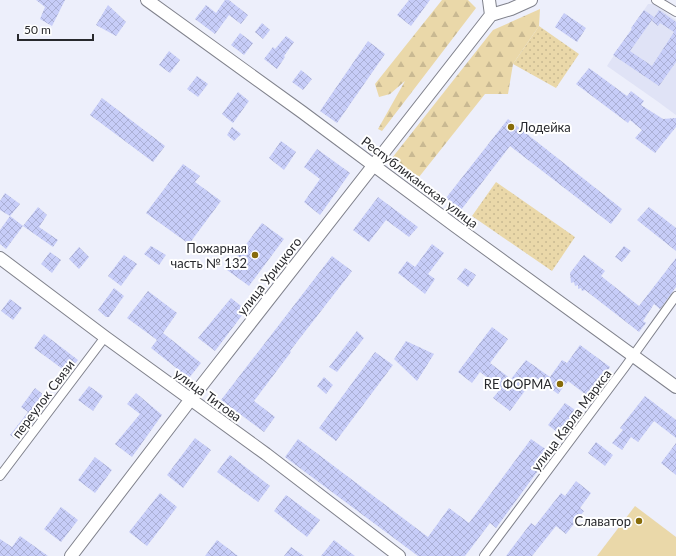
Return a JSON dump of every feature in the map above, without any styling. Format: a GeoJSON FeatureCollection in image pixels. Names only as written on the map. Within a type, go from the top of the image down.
{"type":"FeatureCollection","features":[{"type":"Feature","properties":{"kind":"street","name":"Республиканская улица"},"geometry":{"type":"LineString","coordinates":[[147,0],[676,387]]}},
{"type":"Feature","properties":{"kind":"street"},"geometry":{"type":"LineString","coordinates":[[489,0],[491,15],[511,9],[531,0]]}},
{"type":"Feature","properties":{"kind":"street"},"geometry":{"type":"LineString","coordinates":[[656,0],[676,12]]}},
{"type":"Feature","properties":{"kind":"street","name":"улица Урицкого"},"geometry":{"type":"LineString","coordinates":[[71,556],[191,399],[491,15]]}},
{"type":"Feature","properties":{"kind":"street","name":"улица Титова"},"geometry":{"type":"LineString","coordinates":[[0,258],[191,399],[399,556]]}},
{"type":"Feature","properties":{"kind":"street","name":"улица Карла Маркса"},"geometry":{"type":"LineString","coordinates":[[484,556],[676,296]]}},
{"type":"Feature","properties":{"kind":"street","name":"переулок Связи"},"geometry":{"type":"LineString","coordinates":[[0,476],[105,337]]}},
{"type":"Feature","properties":{"kind":"shaded area"},"geometry":{"type":"Polygon","coordinates":[[[648,4],[654,4],[676,20],[676,115],[607,66],[648,4]]]}},
{"type":"Feature","properties":{"kind":"green space"},"geometry":{"type":"Polygon","coordinates":[[[442,0],[468,0],[476,8],[382,131],[378,129],[405,81],[390,94],[379,97],[375,84],[442,0]]]}},
{"type":"Feature","properties":{"kind":"green space"},"geometry":{"type":"Polygon","coordinates":[[[540,9],[539,26],[513,64],[508,94],[485,94],[419,177],[392,158],[493,30],[540,9]]]}},
{"type":"Feature","properties":{"kind":"green space"},"geometry":{"type":"Polygon","coordinates":[[[539,26],[579,54],[556,88],[513,64],[539,26]]]}},
{"type":"Feature","properties":{"kind":"green space"},"geometry":{"type":"Polygon","coordinates":[[[496,182],[575,237],[552,271],[472,216],[496,182]]]}},
{"type":"Feature","properties":{"kind":"green space","name":"Славатор"},"geometry":{"type":"Polygon","coordinates":[[[635,506],[676,537],[676,556],[597,556],[635,506]]]}},
{"type":"Feature","properties":{"kind":"building"},"geometry":{"type":"Polygon","coordinates":[[[36,0],[65,0],[52,26],[40,19],[45,7],[36,0]]]}},
{"type":"Feature","properties":{"kind":"building"},"geometry":{"type":"Polygon","coordinates":[[[225,0],[229,0],[248,15],[241,24],[229,15],[215,34],[195,19],[206,5],[216,13],[225,0]]]}},
{"type":"Feature","properties":{"kind":"building"},"geometry":{"type":"Polygon","coordinates":[[[409,0],[430,0],[411,26],[397,15],[409,0]]]}},
{"type":"Feature","properties":{"kind":"building"},"geometry":{"type":"Polygon","coordinates":[[[108,5],[126,22],[116,36],[96,25],[108,5]]]}},
{"type":"Feature","properties":{"kind":"building"},"geometry":{"type":"Polygon","coordinates":[[[644,10],[654,17],[630,51],[652,66],[674,32],[660,23],[658,26],[652,21],[659,10],[676,22],[676,62],[659,86],[613,55],[644,10]]]}},
{"type":"Feature","properties":{"kind":"building"},"geometry":{"type":"Polygon","coordinates":[[[564,13],[586,28],[577,42],[555,27],[564,13]]]}},
{"type":"Feature","properties":{"kind":"building"},"geometry":{"type":"Polygon","coordinates":[[[262,23],[270,30],[263,39],[255,32],[262,23]]]}},
{"type":"Feature","properties":{"kind":"building"},"geometry":{"type":"Polygon","coordinates":[[[240,33],[253,43],[244,55],[231,45],[240,33]]]}},
{"type":"Feature","properties":{"kind":"building"},"geometry":{"type":"Polygon","coordinates":[[[286,36],[294,42],[277,69],[264,59],[273,47],[275,49],[286,36]]]}},
{"type":"Feature","properties":{"kind":"building"},"geometry":{"type":"Polygon","coordinates":[[[368,41],[385,54],[337,123],[320,111],[368,41]]]}},
{"type":"Feature","properties":{"kind":"building"},"geometry":{"type":"Polygon","coordinates":[[[169,51],[180,60],[170,73],[159,65],[169,51]]]}},
{"type":"Feature","properties":{"kind":"building"},"geometry":{"type":"Polygon","coordinates":[[[589,68],[627,96],[631,91],[644,101],[641,105],[663,119],[676,118],[676,127],[655,153],[635,138],[642,130],[630,120],[628,123],[576,84],[589,68]]]}},
{"type":"Feature","properties":{"kind":"building"},"geometry":{"type":"Polygon","coordinates":[[[301,70],[312,79],[303,90],[292,82],[301,70]]]}},
{"type":"Feature","properties":{"kind":"building"},"geometry":{"type":"Polygon","coordinates":[[[197,76],[208,84],[198,97],[187,89],[197,76]]]}},
{"type":"Feature","properties":{"kind":"building"},"geometry":{"type":"Polygon","coordinates":[[[238,92],[249,101],[233,123],[222,114],[238,92]]]}},
{"type":"Feature","properties":{"kind":"building"},"geometry":{"type":"Polygon","coordinates":[[[102,98],[165,146],[153,162],[90,115],[102,98]]]}},
{"type":"Feature","properties":{"kind":"building"},"geometry":{"type":"Polygon","coordinates":[[[508,119],[622,209],[611,224],[510,146],[461,210],[446,198],[508,119]]]}},
{"type":"Feature","properties":{"kind":"building"},"geometry":{"type":"Polygon","coordinates":[[[232,127],[241,134],[234,141],[227,135],[232,127]]]}},
{"type":"Feature","properties":{"kind":"building"},"geometry":{"type":"Polygon","coordinates":[[[281,141],[296,152],[284,170],[269,158],[281,141]]]}},
{"type":"Feature","properties":{"kind":"building"},"geometry":{"type":"Polygon","coordinates":[[[317,149],[350,173],[320,215],[304,202],[320,179],[304,167],[317,149]]]}},
{"type":"Feature","properties":{"kind":"building"},"geometry":{"type":"Polygon","coordinates":[[[183,164],[200,176],[195,182],[221,201],[189,244],[146,213],[183,164]]]}},
{"type":"Feature","properties":{"kind":"building"},"geometry":{"type":"Polygon","coordinates":[[[5,193],[20,204],[10,216],[0,210],[0,201],[5,193]]]}},
{"type":"Feature","properties":{"kind":"building"},"geometry":{"type":"Polygon","coordinates":[[[378,197],[418,227],[409,237],[386,220],[369,242],[353,230],[378,197]]]}},
{"type":"Feature","properties":{"kind":"building"},"geometry":{"type":"Polygon","coordinates":[[[38,207],[47,215],[39,227],[58,240],[53,247],[23,226],[38,207]]]}},
{"type":"Feature","properties":{"kind":"building"},"geometry":{"type":"Polygon","coordinates":[[[649,207],[676,228],[676,251],[637,220],[649,207]]]}},
{"type":"Feature","properties":{"kind":"building"},"geometry":{"type":"Polygon","coordinates":[[[10,216],[23,226],[6,249],[0,244],[0,230],[10,216]]]}},
{"type":"Feature","properties":{"kind":"building","name":"Пожарная часть № 132"},"geometry":{"type":"Polygon","coordinates":[[[262,223],[284,239],[249,286],[227,270],[262,223]]]}},
{"type":"Feature","properties":{"kind":"building"},"geometry":{"type":"Polygon","coordinates":[[[432,244],[444,253],[428,274],[435,279],[425,294],[398,273],[407,261],[415,267],[432,244]]]}},
{"type":"Feature","properties":{"kind":"building"},"geometry":{"type":"Polygon","coordinates":[[[151,246],[166,255],[159,265],[144,254],[151,246]]]}},
{"type":"Feature","properties":{"kind":"building"},"geometry":{"type":"Polygon","coordinates":[[[624,246],[631,251],[622,262],[615,257],[624,246]]]}},
{"type":"Feature","properties":{"kind":"building"},"geometry":{"type":"Polygon","coordinates":[[[79,247],[89,257],[79,269],[69,259],[79,247]]]}},
{"type":"Feature","properties":{"kind":"building"},"geometry":{"type":"Polygon","coordinates":[[[50,252],[61,260],[52,273],[41,264],[50,252]]]}},
{"type":"Feature","properties":{"kind":"building"},"geometry":{"type":"Polygon","coordinates":[[[124,255],[137,264],[121,286],[108,276],[124,255]]]}},
{"type":"Feature","properties":{"kind":"building"},"geometry":{"type":"Polygon","coordinates":[[[584,255],[605,271],[601,276],[639,306],[676,258],[676,287],[660,309],[654,304],[643,321],[646,323],[639,332],[585,290],[582,291],[581,288],[578,289],[578,285],[575,286],[574,282],[571,283],[570,273],[584,255]]]}},
{"type":"Feature","properties":{"kind":"building"},"geometry":{"type":"Polygon","coordinates":[[[332,256],[352,271],[290,351],[291,352],[254,401],[275,417],[264,432],[221,400],[332,256]]]}},
{"type":"Feature","properties":{"kind":"building"},"geometry":{"type":"Polygon","coordinates":[[[465,268],[476,275],[468,287],[457,279],[465,268]]]}},
{"type":"Feature","properties":{"kind":"building"},"geometry":{"type":"Polygon","coordinates":[[[114,288],[124,296],[109,317],[106,317],[98,310],[114,288]]]}},
{"type":"Feature","properties":{"kind":"building"},"geometry":{"type":"Polygon","coordinates":[[[148,291],[177,313],[163,333],[201,363],[189,378],[151,348],[157,340],[127,318],[148,291]]]}},
{"type":"Feature","properties":{"kind":"building"},"geometry":{"type":"Polygon","coordinates":[[[231,298],[246,310],[215,351],[198,338],[231,298]]]}},
{"type":"Feature","properties":{"kind":"building"},"geometry":{"type":"Polygon","coordinates":[[[10,299],[22,308],[13,320],[1,311],[10,299]]]}},
{"type":"Feature","properties":{"kind":"building"},"geometry":{"type":"Polygon","coordinates":[[[492,327],[508,339],[490,363],[511,379],[526,360],[550,377],[562,360],[567,363],[580,345],[610,367],[589,397],[568,381],[558,394],[535,377],[510,411],[493,398],[501,388],[480,372],[472,383],[458,372],[492,327]]]}},
{"type":"Feature","properties":{"kind":"building"},"geometry":{"type":"Polygon","coordinates":[[[357,331],[364,338],[337,372],[329,367],[357,331]]]}},
{"type":"Feature","properties":{"kind":"building"},"geometry":{"type":"Polygon","coordinates":[[[44,334],[78,360],[68,373],[34,348],[44,334]]]}},
{"type":"Feature","properties":{"kind":"building"},"geometry":{"type":"Polygon","coordinates":[[[406,341],[434,354],[417,381],[394,359],[406,341]]]}},
{"type":"Feature","properties":{"kind":"building"},"geometry":{"type":"Polygon","coordinates":[[[375,352],[393,365],[336,441],[319,428],[375,352]]]}},
{"type":"Feature","properties":{"kind":"building"},"geometry":{"type":"Polygon","coordinates":[[[324,377],[333,385],[326,394],[317,386],[324,377]]]}},
{"type":"Feature","properties":{"kind":"building"},"geometry":{"type":"Polygon","coordinates":[[[89,386],[103,396],[93,411],[78,400],[89,386]]]}},
{"type":"Feature","properties":{"kind":"building"},"geometry":{"type":"Polygon","coordinates":[[[35,388],[50,400],[19,441],[10,435],[28,412],[21,407],[35,388]]]}},
{"type":"Feature","properties":{"kind":"building"},"geometry":{"type":"Polygon","coordinates":[[[136,393],[162,415],[132,457],[115,444],[140,414],[127,404],[136,393]]]}},
{"type":"Feature","properties":{"kind":"building"},"geometry":{"type":"Polygon","coordinates":[[[645,396],[676,420],[676,438],[654,421],[638,442],[631,437],[622,450],[612,443],[623,430],[620,428],[645,396]]]}},
{"type":"Feature","properties":{"kind":"building"},"geometry":{"type":"Polygon","coordinates":[[[565,403],[578,412],[561,435],[548,425],[565,403]]]}},
{"type":"Feature","properties":{"kind":"building"},"geometry":{"type":"Polygon","coordinates":[[[195,438],[211,450],[183,488],[167,475],[195,438]]]}},
{"type":"Feature","properties":{"kind":"building"},"geometry":{"type":"Polygon","coordinates":[[[298,439],[428,537],[449,508],[469,523],[531,439],[551,453],[496,528],[490,523],[465,556],[418,556],[285,457],[298,439]]]}},
{"type":"Feature","properties":{"kind":"building"},"geometry":{"type":"Polygon","coordinates":[[[596,442],[613,455],[605,466],[588,453],[596,442]]]}},
{"type":"Feature","properties":{"kind":"building"},"geometry":{"type":"Polygon","coordinates":[[[676,443],[676,475],[661,463],[676,443]]]}},
{"type":"Feature","properties":{"kind":"building"},"geometry":{"type":"Polygon","coordinates":[[[230,455],[270,486],[258,502],[217,472],[230,455]]]}},
{"type":"Feature","properties":{"kind":"building"},"geometry":{"type":"Polygon","coordinates":[[[95,457],[112,470],[95,493],[78,480],[95,457]]]}},
{"type":"Feature","properties":{"kind":"building"},"geometry":{"type":"Polygon","coordinates":[[[576,481],[591,493],[580,508],[584,511],[566,534],[556,526],[532,556],[506,556],[531,523],[535,526],[561,493],[565,496],[576,481]]]}},
{"type":"Feature","properties":{"kind":"building"},"geometry":{"type":"Polygon","coordinates":[[[160,493],[177,507],[147,546],[129,532],[160,493]]]}},
{"type":"Feature","properties":{"kind":"building"},"geometry":{"type":"Polygon","coordinates":[[[286,495],[320,520],[307,537],[274,511],[286,495]]]}},
{"type":"Feature","properties":{"kind":"building"},"geometry":{"type":"Polygon","coordinates":[[[61,507],[78,520],[61,542],[44,529],[61,507]]]}},
{"type":"Feature","properties":{"kind":"building"},"geometry":{"type":"Polygon","coordinates":[[[20,536],[48,556],[0,556],[0,539],[12,547],[20,536]]]}},
{"type":"Feature","properties":{"kind":"building"},"geometry":{"type":"Polygon","coordinates":[[[217,540],[238,556],[205,556],[217,540]]]}},
{"type":"Feature","properties":{"kind":"building"},"geometry":{"type":"Polygon","coordinates":[[[334,540],[355,556],[321,556],[334,540]]]}},
{"type":"Feature","properties":{"kind":"building"},"geometry":{"type":"Polygon","coordinates":[[[291,547],[304,556],[284,556],[291,547]]]}},
{"type":"Feature","properties":{"kind":"place","name":"Лодейка"},"geometry":{"type":"Point","coordinates":[511,127]}},
{"type":"Feature","properties":{"kind":"place","name":"Пожарная часть № 132"},"geometry":{"type":"Point","coordinates":[255,255]}},
{"type":"Feature","properties":{"kind":"place","name":"RE ФОРМА"},"geometry":{"type":"Point","coordinates":[560,384]}},
{"type":"Feature","properties":{"kind":"place","name":"Славатор"},"geometry":{"type":"Point","coordinates":[639,521]}}]}
